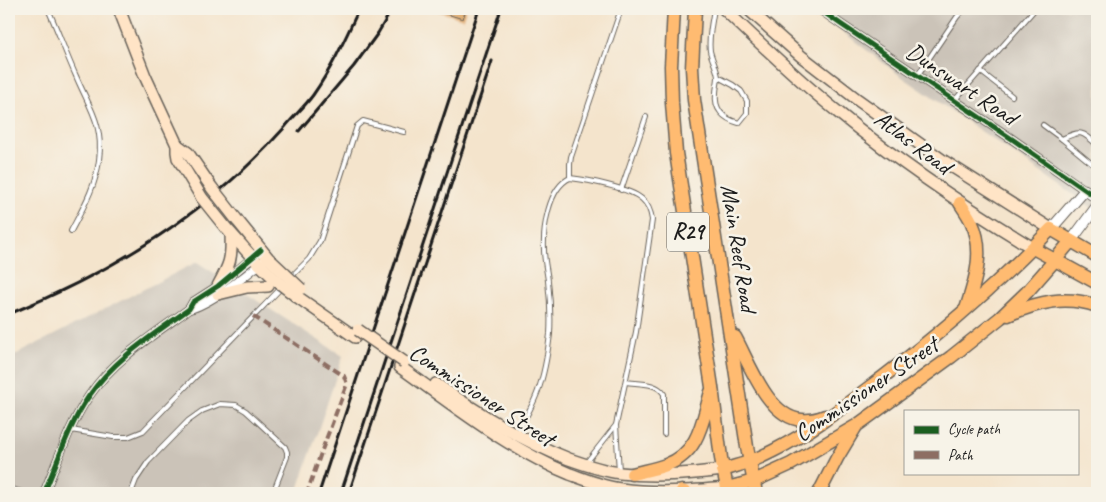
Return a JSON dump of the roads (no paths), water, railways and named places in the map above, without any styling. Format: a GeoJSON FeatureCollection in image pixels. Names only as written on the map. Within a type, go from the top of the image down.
{"type":"FeatureCollection","features":[{"type":"Feature","properties":{"kind":"main road","name":"Commissioner Street"},"geometry":{"type":"LineString","coordinates":[[119,9],[145,76],[177,145],[178,158],[202,198],[228,231],[260,258],[286,286],[553,467],[591,482],[620,489],[639,491],[728,491],[755,487],[856,426],[951,357],[1000,318],[1056,260],[1071,241]]}},
{"type":"Feature","properties":{"kind":"main road","name":"Main Reef Road"},"geometry":{"type":"LineString","coordinates":[[674,9],[671,66],[676,153],[723,470],[728,491]]}},
{"type":"Feature","properties":{"kind":"main road","name":"Main Reef Road"},"geometry":{"type":"LineString","coordinates":[[695,9],[692,68],[694,100],[755,487]]}},
{"type":"Feature","properties":{"kind":"main road","name":"Atlas Road"},"geometry":{"type":"LineString","coordinates":[[724,9],[838,112],[904,163],[960,203],[1033,248],[1097,283]]}},
{"type":"Feature","properties":{"kind":"main road","name":"Atlas Road"},"geometry":{"type":"LineString","coordinates":[[748,9],[801,56],[888,122],[942,160],[1097,256]]}},
{"type":"Feature","properties":{"kind":"main road","name":"Commissioner Street"},"geometry":{"type":"LineString","coordinates":[[177,145],[188,154],[237,220],[260,258]]}},
{"type":"Feature","properties":{"kind":"main road"},"geometry":{"type":"LineString","coordinates":[[960,203],[972,223],[978,247],[975,282],[966,309]]}},
{"type":"Feature","properties":{"kind":"main road","name":"Commissioner Street"},"geometry":{"type":"LineString","coordinates":[[514,440],[584,464],[625,473],[663,475],[723,470],[750,462],[788,443],[837,412],[912,354],[966,309],[1051,229]]}},
{"type":"Feature","properties":{"kind":"main road"},"geometry":{"type":"LineString","coordinates":[[218,290],[231,260],[228,231]]}},
{"type":"Feature","properties":{"kind":"main road"},"geometry":{"type":"LineString","coordinates":[[218,290],[247,286],[286,286]]}},
{"type":"Feature","properties":{"kind":"main road"},"geometry":{"type":"LineString","coordinates":[[1000,318],[1039,303],[1055,300],[1073,301],[1097,306]]}},
{"type":"Feature","properties":{"kind":"main road"},"geometry":{"type":"LineString","coordinates":[[730,328],[762,388],[781,411],[790,417],[800,420],[812,420],[837,412]]}},
{"type":"Feature","properties":{"kind":"main road"},"geometry":{"type":"LineString","coordinates":[[625,473],[666,465],[682,456],[698,436],[712,387]]}},
{"type":"Feature","properties":{"kind":"main road"},"geometry":{"type":"LineString","coordinates":[[819,493],[856,426]]}},
{"type":"Feature","properties":{"kind":"street","name":"Dunswart Road"},"geometry":{"type":"LineString","coordinates":[[819,9],[1085,190]]}},
{"type":"Feature","properties":{"kind":"street"},"geometry":{"type":"LineString","coordinates":[[1051,229],[1085,190],[1097,198]]}},
{"type":"Feature","properties":{"kind":"street"},"geometry":{"type":"LineString","coordinates":[[1071,241],[1097,206]]}},
{"type":"Feature","properties":{"kind":"street"},"geometry":{"type":"LineString","coordinates":[[44,493],[76,417],[99,382],[131,352],[188,309],[196,307],[260,258]]}},
{"type":"Feature","properties":{"kind":"lane"},"geometry":{"type":"LineString","coordinates":[[48,9],[93,111],[100,132],[99,160],[93,187],[71,231]]}},
{"type":"Feature","properties":{"kind":"lane"},"geometry":{"type":"LineString","coordinates":[[570,178],[571,157],[622,9]]}},
{"type":"Feature","properties":{"kind":"lane"},"geometry":{"type":"LineString","coordinates":[[714,9],[710,50],[718,77],[715,95],[716,106],[721,114],[731,121],[739,123],[747,113],[747,100],[741,91],[718,77]]}},
{"type":"Feature","properties":{"kind":"lane"},"geometry":{"type":"LineString","coordinates":[[917,76],[964,9]]}},
{"type":"Feature","properties":{"kind":"lane"},"geometry":{"type":"LineString","coordinates":[[954,101],[1035,9]]}},
{"type":"Feature","properties":{"kind":"lane"},"geometry":{"type":"LineString","coordinates":[[980,71],[1012,96]]}},
{"type":"Feature","properties":{"kind":"lane"},"geometry":{"type":"LineString","coordinates":[[621,190],[646,117]]}},
{"type":"Feature","properties":{"kind":"lane"},"geometry":{"type":"LineString","coordinates":[[71,430],[113,437],[128,436],[142,431],[310,259],[320,241],[357,126],[363,121],[404,132]]}},
{"type":"Feature","properties":{"kind":"lane"},"geometry":{"type":"LineString","coordinates":[[1043,125],[1097,168]]}},
{"type":"Feature","properties":{"kind":"lane"},"geometry":{"type":"LineString","coordinates":[[1062,139],[1076,133],[1081,133],[1097,145]]}},
{"type":"Feature","properties":{"kind":"lane"},"geometry":{"type":"LineString","coordinates":[[514,440],[539,390],[548,349],[550,312],[544,251],[545,225],[551,202],[556,189],[564,180],[570,178],[608,185],[636,194],[646,202],[652,220],[636,332],[616,425],[625,473]]}},
{"type":"Feature","properties":{"kind":"lane"},"geometry":{"type":"LineString","coordinates":[[626,382],[653,385],[662,391],[664,394],[664,434]]}},
{"type":"Feature","properties":{"kind":"lane"},"geometry":{"type":"LineString","coordinates":[[131,493],[136,480],[148,462],[188,421],[202,411],[220,404],[236,405],[246,411],[288,452],[272,493]]}},
{"type":"Feature","properties":{"kind":"lane"},"geometry":{"type":"LineString","coordinates":[[584,464],[616,425]]}},
{"type":"Feature","properties":{"kind":"lane"},"geometry":{"type":"LineString","coordinates":[[9,488],[25,493]]}},
{"type":"Feature","properties":{"kind":"railway"},"geometry":{"type":"LineString","coordinates":[[9,314],[85,279],[122,259],[192,212],[225,186],[256,157],[307,103],[332,64],[359,9]]}},
{"type":"Feature","properties":{"kind":"railway"},"geometry":{"type":"LineString","coordinates":[[299,131],[354,66],[378,33],[392,9]]}},
{"type":"Feature","properties":{"kind":"railway"},"geometry":{"type":"LineString","coordinates":[[319,493],[479,9]]}},
{"type":"Feature","properties":{"kind":"railway"},"geometry":{"type":"LineString","coordinates":[[341,493],[501,9]]}},
{"type":"Feature","properties":{"kind":"railway"},"geometry":{"type":"LineString","coordinates":[[349,493],[492,61]]}}]}
